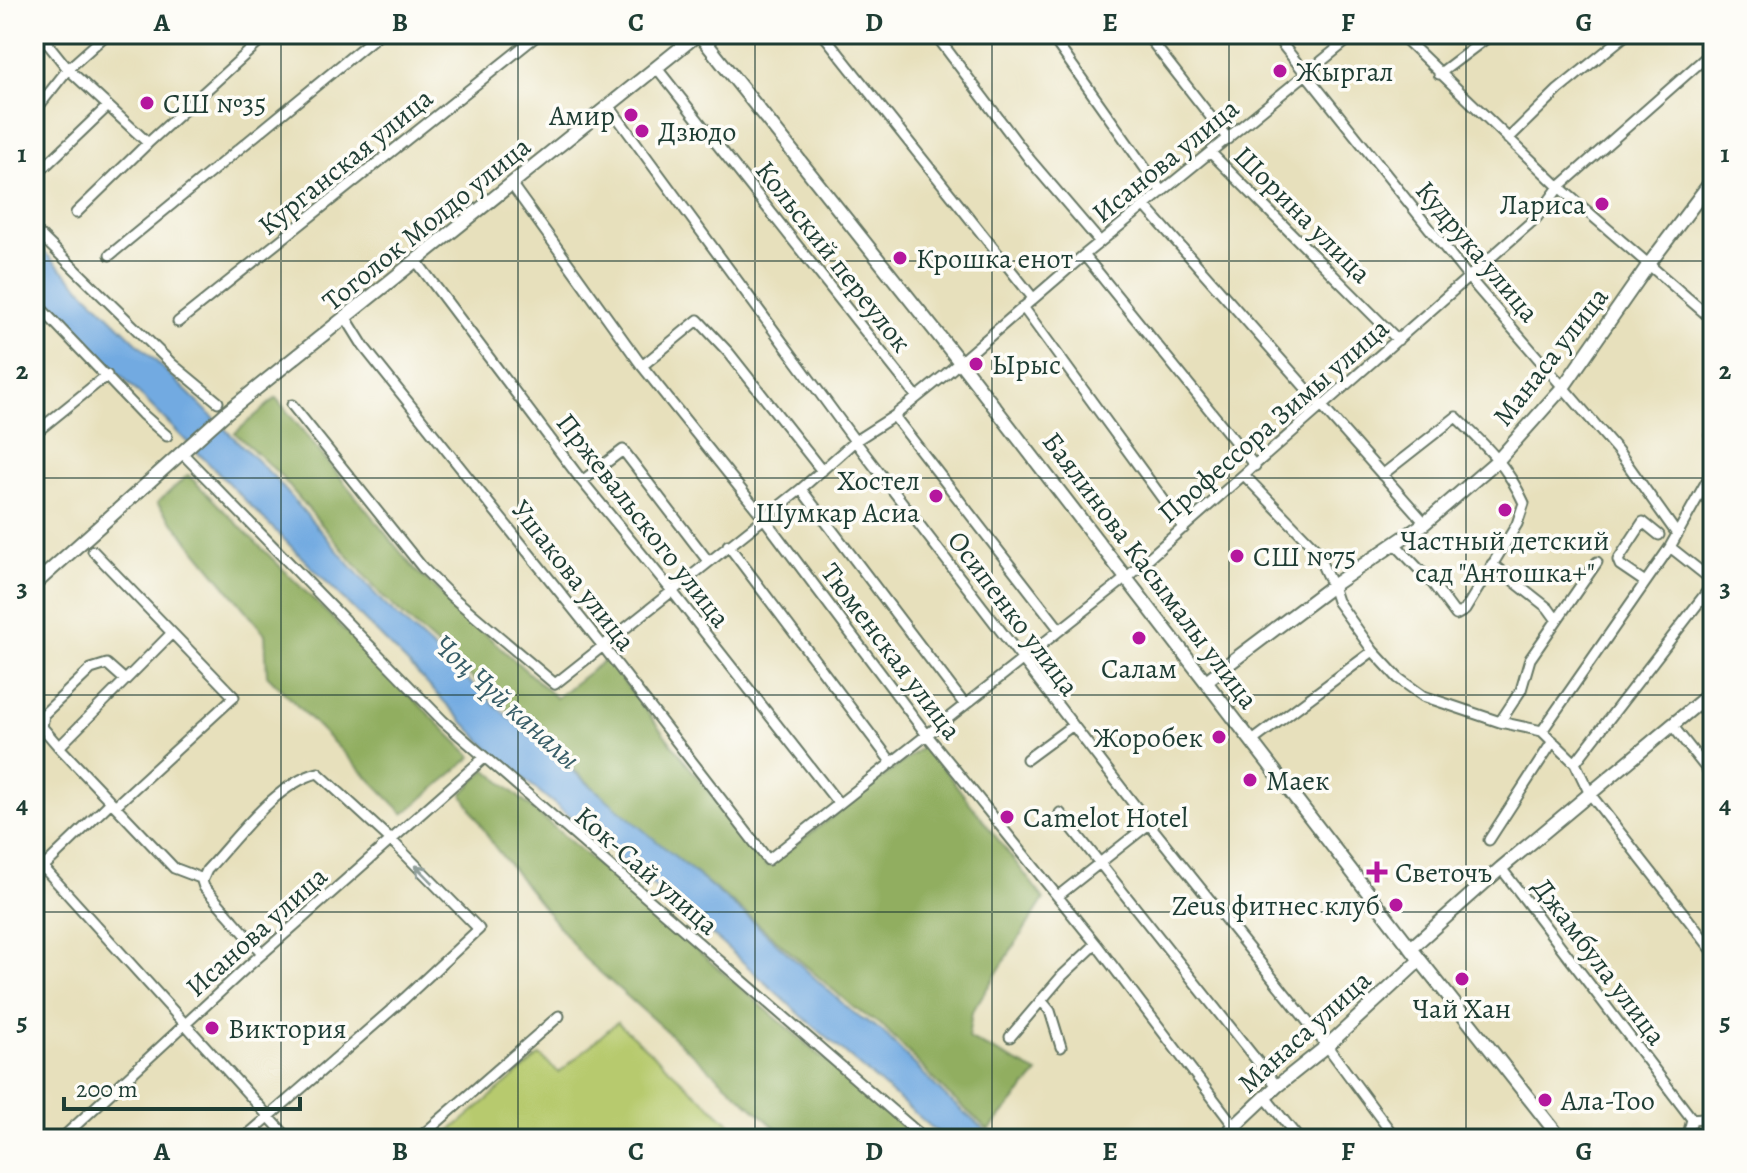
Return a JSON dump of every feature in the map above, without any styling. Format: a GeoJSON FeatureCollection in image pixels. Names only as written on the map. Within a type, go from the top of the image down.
{"type":"FeatureCollection","features":[{"type":"Feature","properties":{"kind":"main road","name":"Тоголок Молдо улица"},"geometry":{"type":"LineString","coordinates":[[34,585],[224,415],[698,34]]}},
{"type":"Feature","properties":{"kind":"main road","name":"Баялинова Касымалы улица"},"geometry":{"type":"LineString","coordinates":[[698,34],[959,361],[1561,1139]]}},
{"type":"Feature","properties":{"kind":"main road","name":"Манаса улица"},"geometry":{"type":"LineString","coordinates":[[1206,681],[1332,586],[1425,523],[1499,459],[1564,386],[1713,179]]}},
{"type":"Feature","properties":{"kind":"main road"},"geometry":{"type":"LineString","coordinates":[[1411,948],[1501,868],[1713,691]]}},
{"type":"Feature","properties":{"kind":"main road","name":"Манаса улица"},"geometry":{"type":"LineString","coordinates":[[1221,1139],[1420,960]]}},
{"type":"Feature","properties":{"kind":"street"},"geometry":{"type":"LineString","coordinates":[[40,34],[68,69],[148,143]]}},
{"type":"Feature","properties":{"kind":"street"},"geometry":{"type":"LineString","coordinates":[[34,112],[68,69],[107,34]]}},
{"type":"Feature","properties":{"kind":"street"},"geometry":{"type":"LineString","coordinates":[[76,213],[268,34]]}},
{"type":"Feature","properties":{"kind":"street"},"geometry":{"type":"LineString","coordinates":[[110,255],[379,34]]}},
{"type":"Feature","properties":{"kind":"street","name":"Курганская улица"},"geometry":{"type":"LineString","coordinates":[[178,322],[539,34]]}},
{"type":"Feature","properties":{"kind":"street"},"geometry":{"type":"LineString","coordinates":[[823,34],[1033,298]]}},
{"type":"Feature","properties":{"kind":"street"},"geometry":{"type":"LineString","coordinates":[[935,34],[1030,160],[1100,242]]}},
{"type":"Feature","properties":{"kind":"street"},"geometry":{"type":"LineString","coordinates":[[1050,34],[1162,192]]}},
{"type":"Feature","properties":{"kind":"street","name":"Шорина улица"},"geometry":{"type":"LineString","coordinates":[[1146,34],[1228,139]]}},
{"type":"Feature","properties":{"kind":"street","name":"Кудрука улица"},"geometry":{"type":"LineString","coordinates":[[1274,34],[1469,278],[1618,451],[1677,534]]}},
{"type":"Feature","properties":{"kind":"street","name":"Исанова улица"},"geometry":{"type":"LineString","coordinates":[[292,405],[422,567],[450,595],[555,684],[801,489],[855,441],[894,416],[1084,255],[1355,34]]}},
{"type":"Feature","properties":{"kind":"street"},"geometry":{"type":"LineString","coordinates":[[1400,34],[1559,187],[1713,320]]}},
{"type":"Feature","properties":{"kind":"street"},"geometry":{"type":"LineString","coordinates":[[1439,74],[1492,34]]}},
{"type":"Feature","properties":{"kind":"street"},"geometry":{"type":"LineString","coordinates":[[1508,139],[1558,90],[1627,34]]}},
{"type":"Feature","properties":{"kind":"street","name":"Профессора Зимы улица"},"geometry":{"type":"LineString","coordinates":[[768,860],[1126,578],[1537,217],[1559,187],[1713,51]]}},
{"type":"Feature","properties":{"kind":"street","name":"Кольский переулок"},"geometry":{"type":"LineString","coordinates":[[656,67],[917,397]]}},
{"type":"Feature","properties":{"kind":"street"},"geometry":{"type":"LineString","coordinates":[[38,173],[108,106]]}},
{"type":"Feature","properties":{"kind":"street","name":"Осипенко улица"},"geometry":{"type":"LineString","coordinates":[[609,106],[855,441],[1149,824],[1327,1046],[1396,1139]]}},
{"type":"Feature","properties":{"kind":"street","name":"Шорина улица"},"geometry":{"type":"LineString","coordinates":[[1211,153],[1398,340]]}},
{"type":"Feature","properties":{"kind":"street","name":"Тюменская улица"},"geometry":{"type":"LineString","coordinates":[[512,185],[642,366],[763,517],[927,735],[1096,944],[1244,1139]]}},
{"type":"Feature","properties":{"kind":"street"},"geometry":{"type":"LineString","coordinates":[[1145,206],[1425,523]]}},
{"type":"Feature","properties":{"kind":"street"},"geometry":{"type":"LineString","coordinates":[[34,229],[172,364],[218,402]]}},
{"type":"Feature","properties":{"kind":"street"},"geometry":{"type":"LineString","coordinates":[[1084,255],[1255,466]]}},
{"type":"Feature","properties":{"kind":"street","name":"Пржевальского улица"},"geometry":{"type":"LineString","coordinates":[[417,262],[582,481],[839,804]]}},
{"type":"Feature","properties":{"kind":"street"},"geometry":{"type":"LineString","coordinates":[[36,306],[167,436]]}},
{"type":"Feature","properties":{"kind":"street"},"geometry":{"type":"LineString","coordinates":[[1023,307],[1184,528]]}},
{"type":"Feature","properties":{"kind":"street","name":"Ушакова улица"},"geometry":{"type":"LineString","coordinates":[[346,318],[364,347],[602,645],[768,860]]}},
{"type":"Feature","properties":{"kind":"street"},"geometry":{"type":"LineString","coordinates":[[642,366],[698,320],[729,353],[822,471]]}},
{"type":"Feature","properties":{"kind":"street"},"geometry":{"type":"LineString","coordinates":[[34,434],[107,375]]}},
{"type":"Feature","properties":{"kind":"street"},"geometry":{"type":"LineString","coordinates":[[894,416],[1060,630]]}},
{"type":"Feature","properties":{"kind":"street"},"geometry":{"type":"LineString","coordinates":[[1382,475],[1456,417],[1499,459],[1512,476],[1524,503],[1517,524],[1465,610],[1456,615],[1433,584],[1395,544]]}},
{"type":"Feature","properties":{"kind":"street"},"geometry":{"type":"LineString","coordinates":[[582,481],[623,450],[708,561]]}},
{"type":"Feature","properties":{"kind":"street","name":"Кок-Сай улица"},"geometry":{"type":"LineString","coordinates":[[183,452],[443,721],[925,1139]]}},
{"type":"Feature","properties":{"kind":"street"},"geometry":{"type":"LineString","coordinates":[[1542,731],[1670,547],[1713,470]]}},
{"type":"Feature","properties":{"kind":"street"},"geometry":{"type":"LineString","coordinates":[[1244,475],[1314,547],[1337,601],[1373,651],[1398,678],[1423,696],[1500,722],[1542,731],[1575,763],[1590,794],[1713,951]]}},
{"type":"Feature","properties":{"kind":"street"},"geometry":{"type":"LineString","coordinates":[[801,489],[965,705]]}},
{"type":"Feature","properties":{"kind":"street"},"geometry":{"type":"LineString","coordinates":[[1645,582],[1620,565],[1618,560],[1643,522],[1659,535]]}},
{"type":"Feature","properties":{"kind":"street"},"geometry":{"type":"LineString","coordinates":[[728,545],[892,763]]}},
{"type":"Feature","properties":{"kind":"street"},"geometry":{"type":"LineString","coordinates":[[1575,763],[1713,583],[1670,547]]}},
{"type":"Feature","properties":{"kind":"street"},"geometry":{"type":"LineString","coordinates":[[34,876],[234,697],[93,551]]}},
{"type":"Feature","properties":{"kind":"street"},"geometry":{"type":"LineString","coordinates":[[1500,722],[1521,690],[1530,659],[1597,562]]}},
{"type":"Feature","properties":{"kind":"street"},"geometry":{"type":"LineString","coordinates":[[1492,564],[1548,608],[1556,619]]}},
{"type":"Feature","properties":{"kind":"street"},"geometry":{"type":"LineString","coordinates":[[59,747],[172,633]]}},
{"type":"Feature","properties":{"kind":"street"},"geometry":{"type":"LineString","coordinates":[[1251,742],[1373,651]]}},
{"type":"Feature","properties":{"kind":"street"},"geometry":{"type":"LineString","coordinates":[[125,680],[107,664],[91,669],[44,714],[42,727],[174,868],[203,879]]}},
{"type":"Feature","properties":{"kind":"street"},"geometry":{"type":"LineString","coordinates":[[1027,759],[1073,725]]}},
{"type":"Feature","properties":{"kind":"street"},"geometry":{"type":"LineString","coordinates":[[1672,725],[1713,777]]}},
{"type":"Feature","properties":{"kind":"street"},"geometry":{"type":"LineString","coordinates":[[1489,840],[1553,741]]}},
{"type":"Feature","properties":{"kind":"street","name":"Исанова улица"},"geometry":{"type":"LineString","coordinates":[[61,1139],[262,953],[484,758]]}},
{"type":"Feature","properties":{"kind":"street"},"geometry":{"type":"LineString","coordinates":[[243,1139],[479,929],[391,840],[318,773],[300,779],[277,796],[207,870],[203,879],[204,887],[262,953]]}},
{"type":"Feature","properties":{"kind":"street"},"geometry":{"type":"LineString","coordinates":[[1060,813],[1277,1086]]}},
{"type":"Feature","properties":{"kind":"street"},"geometry":{"type":"LineString","coordinates":[[1058,896],[1149,824]]}},
{"type":"Feature","properties":{"kind":"street"},"geometry":{"type":"LineString","coordinates":[[34,857],[289,1139]]}},
{"type":"Feature","properties":{"kind":"street","name":"Джамбула улица"},"geometry":{"type":"LineString","coordinates":[[1501,868],[1692,1119]]}},
{"type":"Feature","properties":{"kind":"street"},"geometry":{"type":"LineString","coordinates":[[1010,1037],[1062,976],[1096,944]]}},
{"type":"Feature","properties":{"kind":"street"},"geometry":{"type":"LineString","coordinates":[[1041,1000],[1050,1011],[1061,1047]]}},
{"type":"Feature","properties":{"kind":"street"},"geometry":{"type":"LineString","coordinates":[[418,1139],[559,1016]]}},
{"type":"Feature","properties":{"kind":"street"},"geometry":{"type":"LineString","coordinates":[[1265,1097],[1299,1139]]}},
{"type":"Feature","properties":{"kind":"street"},"geometry":{"type":"LineString","coordinates":[[1687,1139],[1692,1119],[1713,1117]]}},
{"type":"Feature","properties":{"kind":"green space"},"geometry":{"type":"Polygon","coordinates":[[[276,398],[415,570],[556,698],[606,659],[767,867],[925,745],[1044,899],[972,1012],[968,1038],[1038,1073],[989,1130],[948,1094],[884,1027],[854,1008],[748,915],[635,825],[382,596],[278,473],[235,433],[276,398]]]}},
{"type":"Feature","properties":{"kind":"green space"},"geometry":{"type":"Polygon","coordinates":[[[188,475],[472,757],[404,814],[267,675],[265,634],[157,503],[188,475]]]}},
{"type":"Feature","properties":{"kind":"green space"},"geometry":{"type":"Polygon","coordinates":[[[486,769],[917,1139],[788,1139],[584,958],[494,846],[462,794],[486,769]]]}},
{"type":"Feature","properties":{"kind":"green space"},"geometry":{"type":"Polygon","coordinates":[[[617,1022],[747,1139],[441,1139],[540,1055],[559,1073],[617,1022]]]}},
{"type":"Feature","properties":{"kind":"water"},"geometry":{"type":"Polygon","coordinates":[[[34,242],[273,476],[383,603],[513,721],[751,920],[851,1011],[882,1031],[946,1097],[995,1139],[945,1139],[723,944],[494,754],[34,288],[34,242]]]}},
{"type":"Feature","properties":{"kind":"place","name":"Жыргал"},"geometry":{"type":"Point","coordinates":[1280,71]}},
{"type":"Feature","properties":{"kind":"place","name":"СШ №35"},"geometry":{"type":"Point","coordinates":[147,103]}},
{"type":"Feature","properties":{"kind":"place","name":"Амир"},"geometry":{"type":"Point","coordinates":[631,115]}},
{"type":"Feature","properties":{"kind":"place","name":"Дзюдо"},"geometry":{"type":"Point","coordinates":[642,131]}},
{"type":"Feature","properties":{"kind":"place","name":"Лариса"},"geometry":{"type":"Point","coordinates":[1602,204]}},
{"type":"Feature","properties":{"kind":"place","name":"Крошка енот"},"geometry":{"type":"Point","coordinates":[900,258]}},
{"type":"Feature","properties":{"kind":"place","name":"Ырыс"},"geometry":{"type":"Point","coordinates":[976,364]}},
{"type":"Feature","properties":{"kind":"place","name":"Хостел Шумкар Асиа"},"geometry":{"type":"Point","coordinates":[936,496]}},
{"type":"Feature","properties":{"kind":"place","name":"Частный детский сад \"Антошка+\""},"geometry":{"type":"Point","coordinates":[1505,510]}},
{"type":"Feature","properties":{"kind":"place","name":"СШ №75"},"geometry":{"type":"Point","coordinates":[1237,556]}},
{"type":"Feature","properties":{"kind":"place","name":"Салам"},"geometry":{"type":"Point","coordinates":[1139,638]}},
{"type":"Feature","properties":{"kind":"place","name":"Жоробек"},"geometry":{"type":"Point","coordinates":[1219,737]}},
{"type":"Feature","properties":{"kind":"place","name":"Маек"},"geometry":{"type":"Point","coordinates":[1250,780]}},
{"type":"Feature","properties":{"kind":"place","name":"Camelot Hotel"},"geometry":{"type":"Point","coordinates":[1007,817]}},
{"type":"Feature","properties":{"kind":"place","name":"Светочъ"},"geometry":{"type":"Point","coordinates":[1377,872]}},
{"type":"Feature","properties":{"kind":"place","name":"Zeus фитнес клуб"},"geometry":{"type":"Point","coordinates":[1396,905]}},
{"type":"Feature","properties":{"kind":"place","name":"Чай Хан"},"geometry":{"type":"Point","coordinates":[1462,979]}},
{"type":"Feature","properties":{"kind":"place","name":"Виктория"},"geometry":{"type":"Point","coordinates":[212,1028]}},
{"type":"Feature","properties":{"kind":"place","name":"Ала-Тоо"},"geometry":{"type":"Point","coordinates":[1545,1100]}},
{"type":"Feature","properties":{"kind":"water label","name":"Чоң Чүй каналы"},"geometry":{"type":"Point","coordinates":[507,702]}}]}
